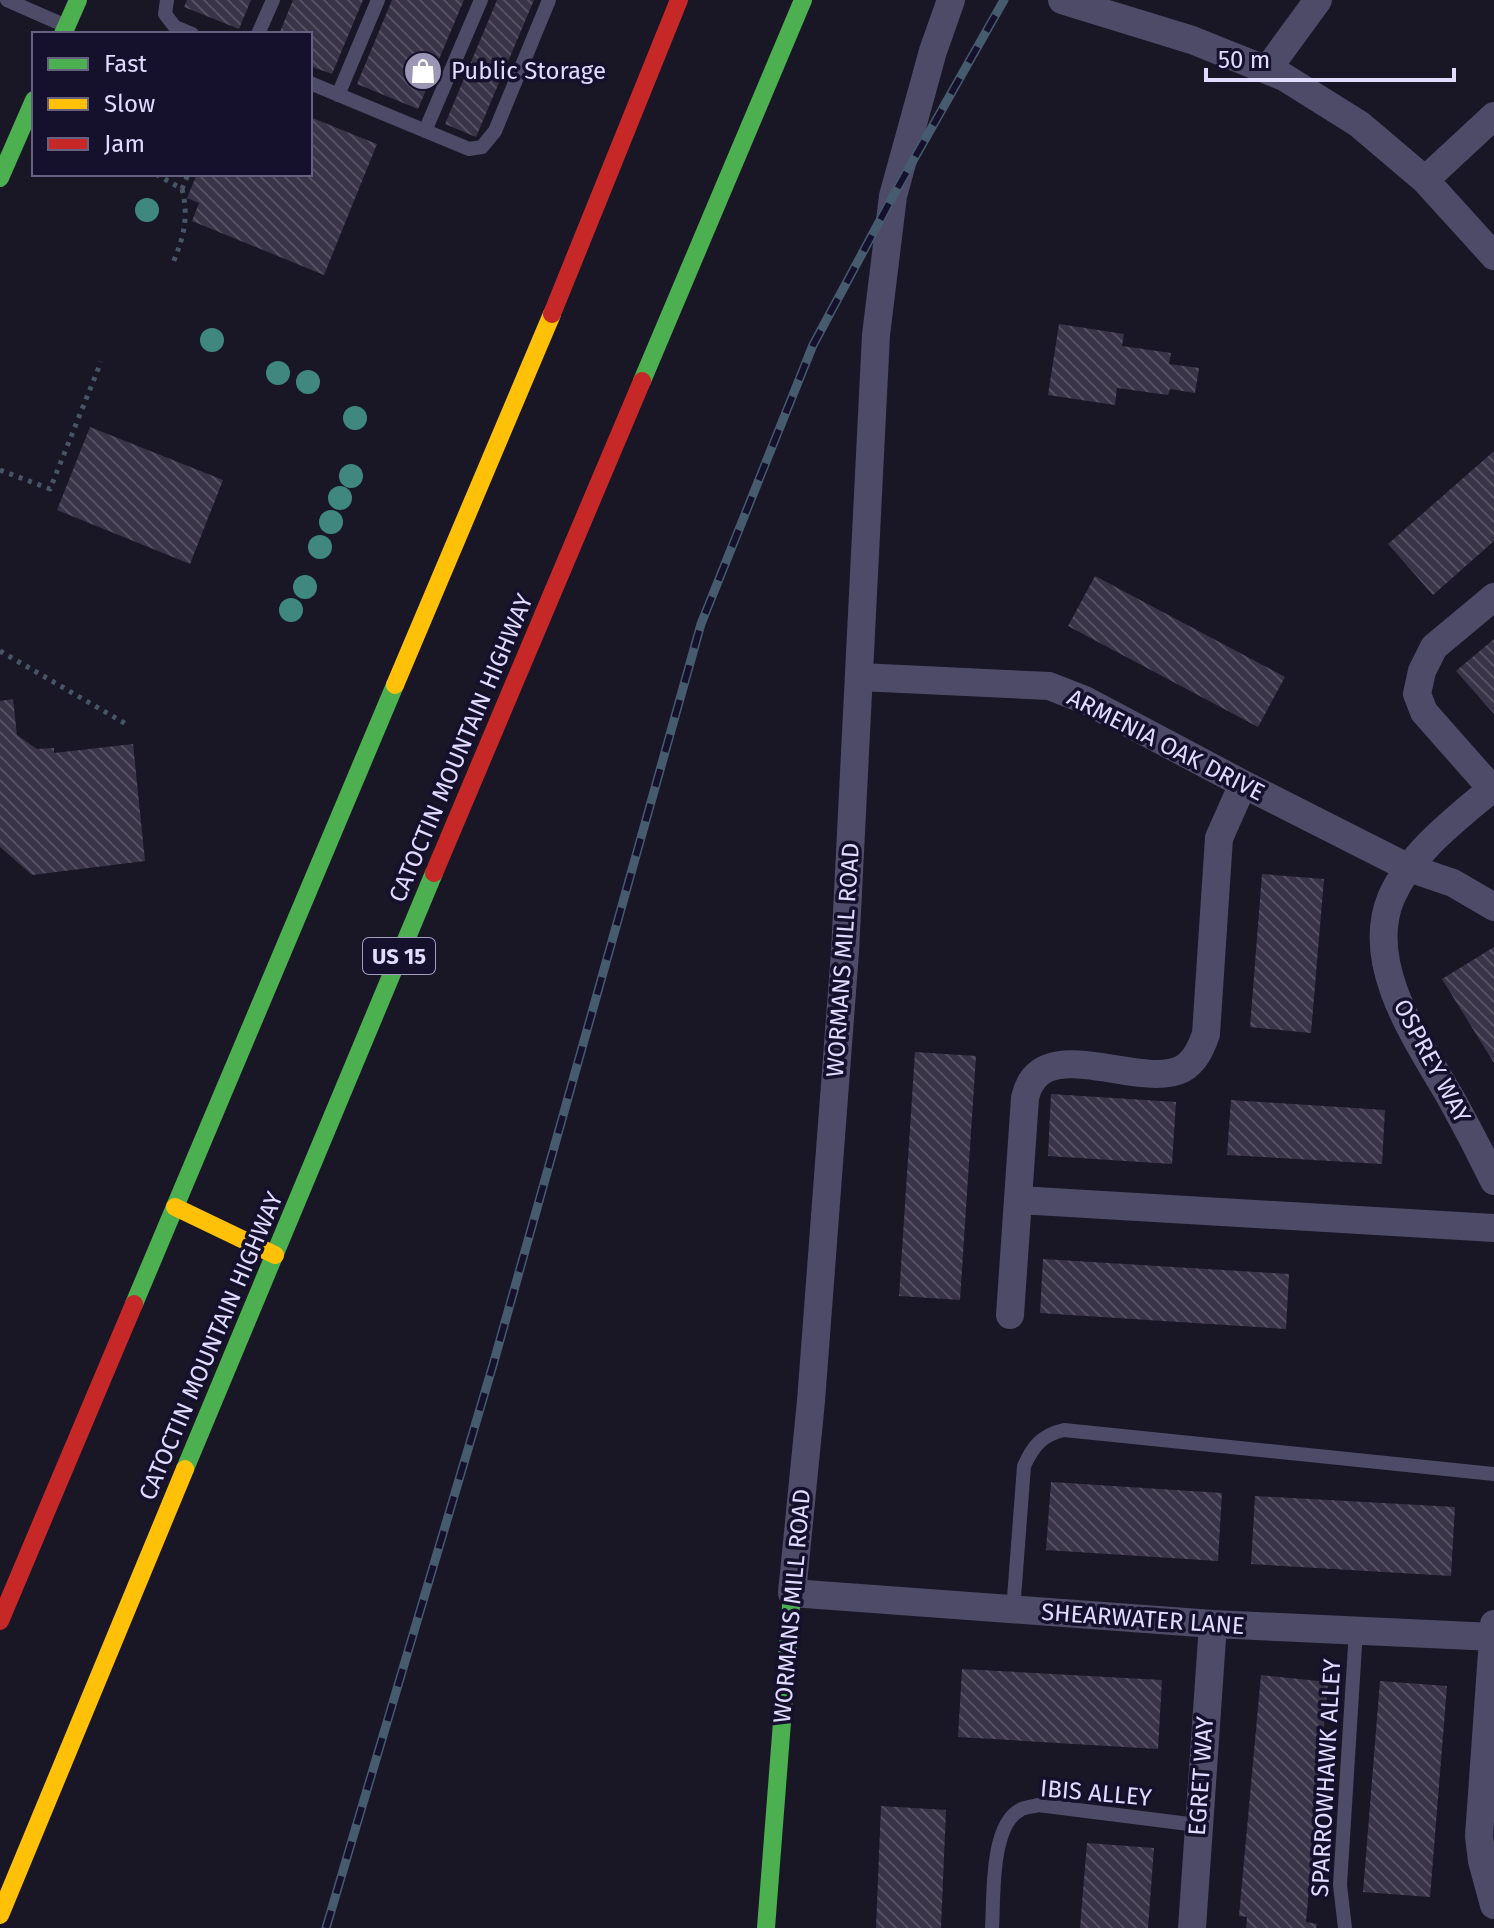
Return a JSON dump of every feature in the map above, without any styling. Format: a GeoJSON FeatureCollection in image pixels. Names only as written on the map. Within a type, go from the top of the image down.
{"type":"FeatureCollection","features":[{"type":"Feature","properties":{"kind":"main road"},"geometry":{"type":"LineString","coordinates":[[64,30],[78,0]]}},
{"type":"Feature","properties":{"kind":"main road"},"geometry":{"type":"LineString","coordinates":[[0,1621],[560,294],[679,0]]}},
{"type":"Feature","properties":{"kind":"main road","name":"CATOCTIN MOUNTAIN HIGHWAY"},"geometry":{"type":"LineString","coordinates":[[0,1915],[803,0]]}},
{"type":"Feature","properties":{"kind":"main road"},"geometry":{"type":"LineString","coordinates":[[0,178],[32,105]]}},
{"type":"Feature","properties":{"kind":"main road"},"geometry":{"type":"LineString","coordinates":[[175,1207],[275,1255]]}},
{"type":"Feature","properties":{"kind":"main road","name":"WORMANS MILL ROAD"},"geometry":{"type":"LineString","coordinates":[[766,1928],[792,1593]]}},
{"type":"Feature","properties":{"kind":"street","name":"WORMANS MILL ROAD"},"geometry":{"type":"LineString","coordinates":[[792,1593],[811,1401],[842,999],[876,335],[893,196],[933,51],[951,0]]}},
{"type":"Feature","properties":{"kind":"street"},"geometry":{"type":"LineString","coordinates":[[1062,0],[1192,40],[1284,77],[1359,124],[1425,180],[1494,256]]}},
{"type":"Feature","properties":{"kind":"street"},"geometry":{"type":"LineString","coordinates":[[1267,70],[1318,0]]}},
{"type":"Feature","properties":{"kind":"street"},"geometry":{"type":"LineString","coordinates":[[1425,180],[1494,116]]}},
{"type":"Feature","properties":{"kind":"street"},"geometry":{"type":"LineString","coordinates":[[1493,788],[1424,712],[1417,694],[1422,671],[1434,647],[1494,597]]}},
{"type":"Feature","properties":{"kind":"street","name":"ARMENIA OAK DRIVE"},"geometry":{"type":"LineString","coordinates":[[860,677],[1049,686],[1085,700],[1243,784],[1409,868],[1453,883],[1494,907]]}},
{"type":"Feature","properties":{"kind":"street"},"geometry":{"type":"LineString","coordinates":[[1010,1315],[1028,1082],[1039,1072],[1053,1066],[1075,1065],[1164,1074],[1180,1070],[1201,1050],[1206,1034],[1219,838],[1243,784]]}},
{"type":"Feature","properties":{"kind":"street","name":"OSPREY WAY"},"geometry":{"type":"LineString","coordinates":[[1493,788],[1433,841],[1409,868],[1392,897],[1385,923],[1385,951],[1392,986],[1403,1013],[1494,1181]]}},
{"type":"Feature","properties":{"kind":"street"},"geometry":{"type":"LineString","coordinates":[[1019,1200],[1494,1228]]}},
{"type":"Feature","properties":{"kind":"street","name":"SHEARWATER LANE"},"geometry":{"type":"LineString","coordinates":[[792,1593],[1213,1624],[1493,1633]]}},
{"type":"Feature","properties":{"kind":"street","name":"EGRET WAY"},"geometry":{"type":"LineString","coordinates":[[1192,1928],[1213,1624]]}},
{"type":"Feature","properties":{"kind":"street"},"geometry":{"type":"LineString","coordinates":[[1493,1633],[1479,1836],[1494,1905]]}},
{"type":"Feature","properties":{"kind":"lane"},"geometry":{"type":"LineString","coordinates":[[7,0],[64,30]]}},
{"type":"Feature","properties":{"kind":"lane"},"geometry":{"type":"LineString","coordinates":[[167,0],[165,14],[175,27],[187,32]]}},
{"type":"Feature","properties":{"kind":"lane"},"geometry":{"type":"LineString","coordinates":[[259,32],[273,0]]}},
{"type":"Feature","properties":{"kind":"lane"},"geometry":{"type":"LineString","coordinates":[[338,95],[378,0]]}},
{"type":"Feature","properties":{"kind":"lane"},"geometry":{"type":"LineString","coordinates":[[425,131],[481,0]]}},
{"type":"Feature","properties":{"kind":"lane"},"geometry":{"type":"LineString","coordinates":[[312,84],[469,149],[482,147],[495,131],[549,0]]}},
{"type":"Feature","properties":{"kind":"lane"},"geometry":{"type":"LineString","coordinates":[[1013,1611],[1024,1466],[1032,1449],[1047,1434],[1064,1430],[1494,1474]]}},
{"type":"Feature","properties":{"kind":"lane","name":"SPARROWHAWK ALLEY"},"geometry":{"type":"LineString","coordinates":[[1345,1928],[1340,1885],[1356,1630]]}},
{"type":"Feature","properties":{"kind":"lane","name":"IBIS ALLEY"},"geometry":{"type":"LineString","coordinates":[[992,1928],[997,1848],[1005,1824],[1019,1810],[1038,1805],[1197,1825]]}},
{"type":"Feature","properties":{"kind":"path"},"geometry":{"type":"LineString","coordinates":[[159,176],[182,189]]}},
{"type":"Feature","properties":{"kind":"path"},"geometry":{"type":"LineString","coordinates":[[173,263],[186,226],[187,209],[182,189],[187,176]]}},
{"type":"Feature","properties":{"kind":"path"},"geometry":{"type":"LineString","coordinates":[[0,470],[50,489],[101,362]]}},
{"type":"Feature","properties":{"kind":"path"},"geometry":{"type":"LineString","coordinates":[[0,651],[128,725]]}},
{"type":"Feature","properties":{"kind":"building"},"geometry":{"type":"Polygon","coordinates":[[[187,0],[251,0],[239,29],[184,7],[187,0]]]}},
{"type":"Feature","properties":{"kind":"building"},"geometry":{"type":"Polygon","coordinates":[[[293,0],[363,0],[332,74],[312,67],[312,32],[280,32],[293,0]]]}},
{"type":"Feature","properties":{"kind":"building"},"geometry":{"type":"Polygon","coordinates":[[[392,0],[464,0],[418,109],[357,84],[392,0]]]}},
{"type":"Feature","properties":{"kind":"building"},"geometry":{"type":"Polygon","coordinates":[[[497,0],[534,0],[476,137],[445,124],[497,0]]]}},
{"type":"Feature","properties":{"kind":"building"},"geometry":{"type":"Polygon","coordinates":[[[312,118],[377,144],[324,275],[192,221],[199,203],[187,198],[196,176],[312,176],[312,118]]]}},
{"type":"Feature","properties":{"kind":"building"},"geometry":{"type":"Polygon","coordinates":[[[1059,324],[1124,334],[1122,346],[1171,353],[1169,364],[1199,368],[1195,393],[1170,389],[1168,395],[1117,388],[1115,405],[1048,395],[1059,324]]]}},
{"type":"Feature","properties":{"kind":"building"},"geometry":{"type":"Polygon","coordinates":[[[90,427],[223,480],[190,564],[57,510],[90,427]]]}},
{"type":"Feature","properties":{"kind":"building"},"geometry":{"type":"Polygon","coordinates":[[[1494,451],[1494,541],[1433,595],[1388,544],[1494,451]]]}},
{"type":"Feature","properties":{"kind":"building"},"geometry":{"type":"Polygon","coordinates":[[[1095,576],[1285,677],[1258,727],[1068,626],[1095,576]]]}},
{"type":"Feature","properties":{"kind":"building"},"geometry":{"type":"Polygon","coordinates":[[[1494,639],[1494,714],[1456,671],[1494,639]]]}},
{"type":"Feature","properties":{"kind":"building"},"geometry":{"type":"Polygon","coordinates":[[[13,699],[17,735],[37,749],[54,748],[54,753],[133,744],[145,861],[32,875],[0,847],[0,701],[13,699]]]}},
{"type":"Feature","properties":{"kind":"building"},"geometry":{"type":"Polygon","coordinates":[[[1262,874],[1324,879],[1311,1033],[1250,1027],[1262,874]]]}},
{"type":"Feature","properties":{"kind":"building"},"geometry":{"type":"Polygon","coordinates":[[[1494,947],[1494,1063],[1442,979],[1494,947]]]}},
{"type":"Feature","properties":{"kind":"building"},"geometry":{"type":"Polygon","coordinates":[[[915,1052],[976,1056],[960,1300],[899,1296],[915,1052]]]}},
{"type":"Feature","properties":{"kind":"building"},"geometry":{"type":"Polygon","coordinates":[[[1051,1094],[1176,1102],[1172,1164],[1048,1156],[1051,1094]]]}},
{"type":"Feature","properties":{"kind":"building"},"geometry":{"type":"Polygon","coordinates":[[[1231,1100],[1385,1110],[1382,1164],[1227,1155],[1231,1100]]]}},
{"type":"Feature","properties":{"kind":"building"},"geometry":{"type":"Polygon","coordinates":[[[1043,1259],[1289,1274],[1286,1329],[1040,1313],[1043,1259]]]}},
{"type":"Feature","properties":{"kind":"building"},"geometry":{"type":"Polygon","coordinates":[[[1051,1482],[1222,1493],[1218,1561],[1046,1550],[1051,1482]]]}},
{"type":"Feature","properties":{"kind":"building"},"geometry":{"type":"Polygon","coordinates":[[[1255,1496],[1455,1507],[1451,1576],[1251,1564],[1255,1496]]]}},
{"type":"Feature","properties":{"kind":"building"},"geometry":{"type":"Polygon","coordinates":[[[962,1669],[1162,1680],[1158,1749],[958,1737],[962,1669]]]}},
{"type":"Feature","properties":{"kind":"building"},"geometry":{"type":"Polygon","coordinates":[[[1261,1675],[1328,1682],[1306,1922],[1317,1924],[1316,1928],[1246,1928],[1247,1917],[1239,1916],[1261,1675]]]}},
{"type":"Feature","properties":{"kind":"building"},"geometry":{"type":"Polygon","coordinates":[[[1380,1681],[1447,1686],[1430,1897],[1363,1892],[1380,1681]]]}},
{"type":"Feature","properties":{"kind":"building"},"geometry":{"type":"Polygon","coordinates":[[[881,1806],[946,1810],[941,1928],[876,1928],[881,1806]]]}},
{"type":"Feature","properties":{"kind":"building"},"geometry":{"type":"Polygon","coordinates":[[[1087,1843],[1154,1848],[1148,1928],[1080,1928],[1087,1843]]]}},
{"type":"Feature","properties":{"kind":"railway"},"geometry":{"type":"LineString","coordinates":[[326,1928],[493,1365],[701,624],[813,345],[1004,0]]}},
{"type":"Feature","properties":{"kind":"traffic: fast"},"geometry":{"type":"LineString","coordinates":[[64,32],[78,0]]}},
{"type":"Feature","properties":{"kind":"traffic: fast"},"geometry":{"type":"LineString","coordinates":[[642,381],[803,0]]}},
{"type":"Feature","properties":{"kind":"traffic: fast"},"geometry":{"type":"LineString","coordinates":[[0,178],[32,105]]}},
{"type":"Feature","properties":{"kind":"traffic: fast"},"geometry":{"type":"LineString","coordinates":[[134,1304],[395,685]]}},
{"type":"Feature","properties":{"kind":"traffic: fast"},"geometry":{"type":"LineString","coordinates":[[185,1469],[434,873]]}},
{"type":"Feature","properties":{"kind":"traffic: fast"},"geometry":{"type":"LineString","coordinates":[[766,1928],[792,1593]]}},
{"type":"Feature","properties":{"kind":"traffic: slow"},"geometry":{"type":"LineString","coordinates":[[395,685],[552,314]]}},
{"type":"Feature","properties":{"kind":"traffic: slow"},"geometry":{"type":"LineString","coordinates":[[175,1207],[275,1255]]}},
{"type":"Feature","properties":{"kind":"traffic: slow"},"geometry":{"type":"LineString","coordinates":[[0,1915],[185,1469]]}},
{"type":"Feature","properties":{"kind":"traffic: jam"},"geometry":{"type":"LineString","coordinates":[[552,314],[679,0]]}},
{"type":"Feature","properties":{"kind":"traffic: jam"},"geometry":{"type":"LineString","coordinates":[[434,873],[642,381]]}},
{"type":"Feature","properties":{"kind":"traffic: jam"},"geometry":{"type":"LineString","coordinates":[[0,1621],[134,1304]]}},
{"type":"Feature","properties":{"kind":"place","name":"Public Storage"},"geometry":{"type":"Point","coordinates":[423,71]}}]}
